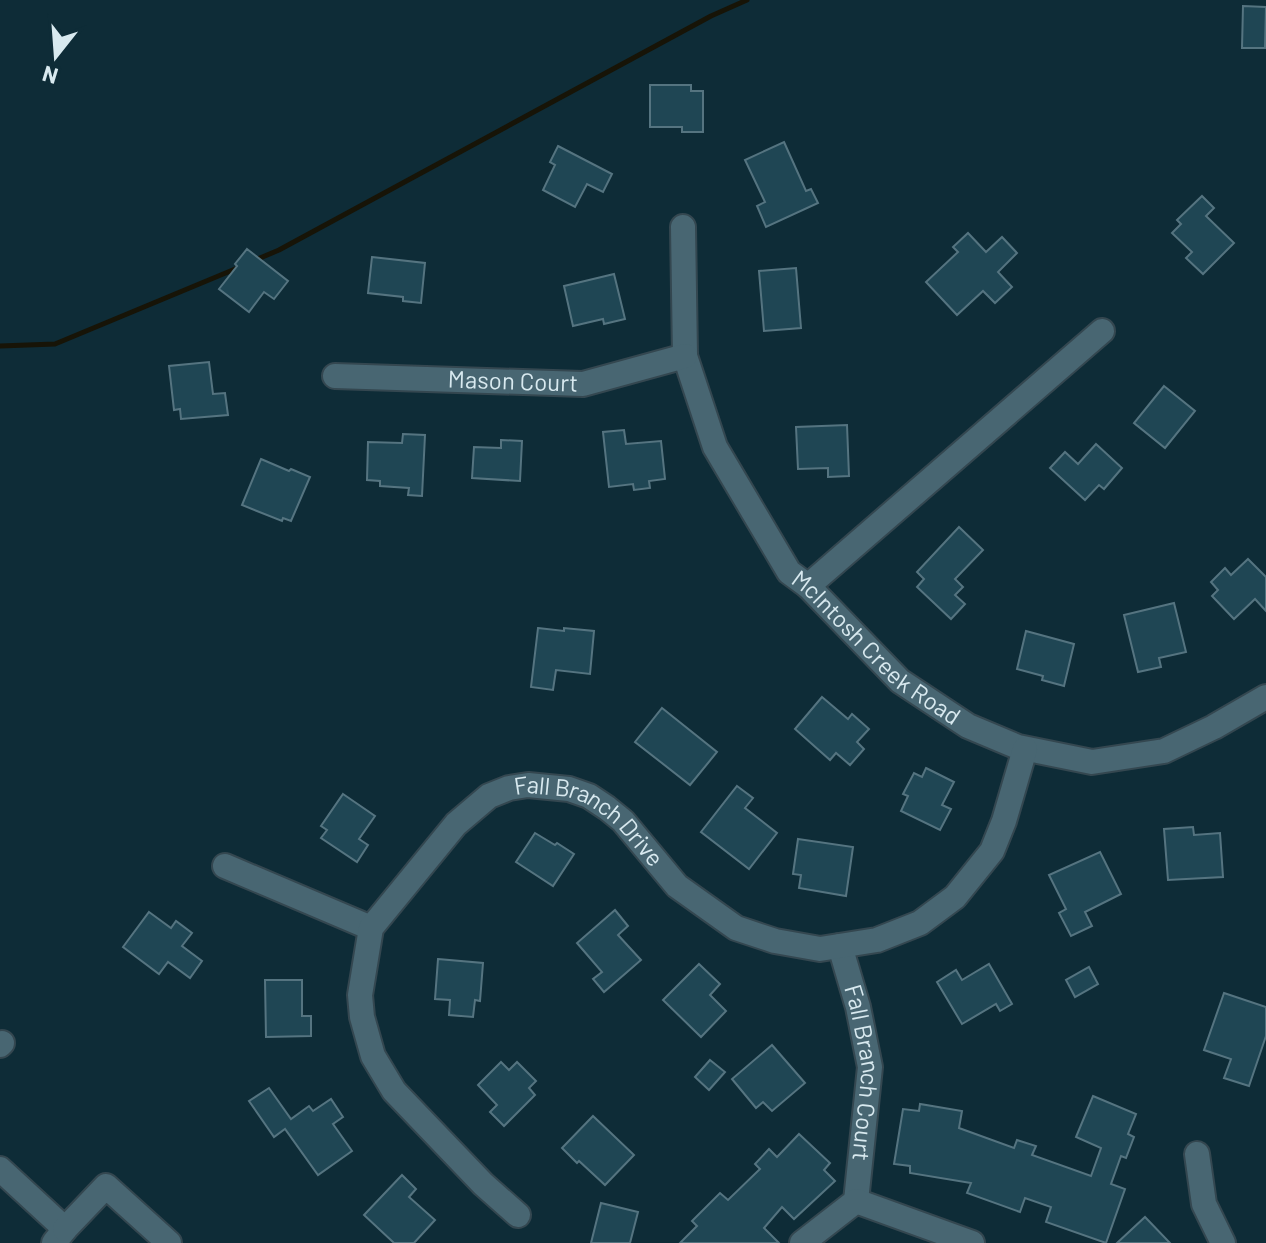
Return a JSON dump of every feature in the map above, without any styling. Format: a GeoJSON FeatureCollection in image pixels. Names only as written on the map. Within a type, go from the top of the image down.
{"type":"FeatureCollection","features":[{"type":"Feature","properties":{"kind":"street","name":"McIntosh Creek Road"},"geometry":{"type":"LineString","coordinates":[[683,227],[685,356],[715,447],[789,572],[808,586],[900,681],[968,726],[1018,747],[1092,762],[1164,751],[1266,697]]}},
{"type":"Feature","properties":{"kind":"street"},"geometry":{"type":"LineString","coordinates":[[808,586],[1102,331]]}},
{"type":"Feature","properties":{"kind":"street","name":"Mason Court"},"geometry":{"type":"LineString","coordinates":[[335,376],[583,384],[685,356]]}},
{"type":"Feature","properties":{"kind":"street","name":"Fall Branch Drive"},"geometry":{"type":"LineString","coordinates":[[518,1215],[483,1184],[394,1091],[373,1056],[362,1017],[360,995],[371,928],[456,824],[489,796],[509,788],[528,785],[569,789],[589,796],[623,821],[677,886],[736,928],[775,941],[820,949],[877,940],[920,923],[955,897],[992,851],[1025,749]]}},
{"type":"Feature","properties":{"kind":"street"},"geometry":{"type":"LineString","coordinates":[[225,866],[371,928]]}},
{"type":"Feature","properties":{"kind":"street","name":"Fall Branch Court"},"geometry":{"type":"LineString","coordinates":[[840,946],[858,1007],[870,1067],[856,1201]]}},
{"type":"Feature","properties":{"kind":"street"},"geometry":{"type":"LineString","coordinates":[[1197,1154],[1204,1204],[1223,1243]]}},
{"type":"Feature","properties":{"kind":"street"},"geometry":{"type":"LineString","coordinates":[[0,1169],[60,1236],[106,1186],[169,1243]]}},
{"type":"Feature","properties":{"kind":"street"},"geometry":{"type":"LineString","coordinates":[[802,1243],[856,1201],[972,1243]]}},
{"type":"Feature","properties":{"kind":"building"},"geometry":{"type":"Polygon","coordinates":[[[1243,6],[1266,7],[1265,48],[1242,48],[1243,6]]]}},
{"type":"Feature","properties":{"kind":"building"},"geometry":{"type":"Polygon","coordinates":[[[650,85],[691,85],[691,91],[703,91],[703,132],[682,132],[682,127],[650,127],[650,85]]]}},
{"type":"Feature","properties":{"kind":"building"},"geometry":{"type":"Polygon","coordinates":[[[784,142],[806,191],[811,189],[818,203],[766,227],[757,206],[765,202],[745,160],[784,142]]]}},
{"type":"Feature","properties":{"kind":"building"},"geometry":{"type":"Polygon","coordinates":[[[558,146],[612,174],[603,192],[587,184],[575,207],[543,190],[555,165],[550,162],[558,146]]]}},
{"type":"Feature","properties":{"kind":"building"},"geometry":{"type":"Polygon","coordinates":[[[1202,196],[1214,208],[1206,216],[1234,243],[1203,274],[1186,258],[1192,252],[1172,233],[1181,224],[1177,220],[1202,196]]]}},
{"type":"Feature","properties":{"kind":"building"},"geometry":{"type":"Polygon","coordinates":[[[968,233],[986,252],[1002,237],[1017,253],[998,272],[1012,287],[995,303],[983,291],[957,315],[926,282],[958,252],[953,247],[968,233]]]}},
{"type":"Feature","properties":{"kind":"building"},"geometry":{"type":"Polygon","coordinates":[[[247,249],[288,281],[274,299],[264,292],[249,312],[219,289],[247,249]]]}},
{"type":"Feature","properties":{"kind":"building"},"geometry":{"type":"Polygon","coordinates":[[[372,257],[425,263],[421,303],[403,301],[403,297],[368,293],[372,257]]]}},
{"type":"Feature","properties":{"kind":"building"},"geometry":{"type":"Polygon","coordinates":[[[796,268],[801,328],[764,331],[759,271],[796,268]]]}},
{"type":"Feature","properties":{"kind":"building"},"geometry":{"type":"Polygon","coordinates":[[[614,274],[625,319],[604,324],[603,319],[573,326],[564,286],[614,274]]]}},
{"type":"Feature","properties":{"kind":"building"},"geometry":{"type":"Polygon","coordinates":[[[209,362],[213,394],[225,393],[228,415],[181,419],[180,409],[174,410],[169,366],[209,362]]]}},
{"type":"Feature","properties":{"kind":"building"},"geometry":{"type":"Polygon","coordinates":[[[1164,386],[1195,411],[1165,448],[1134,423],[1164,386]]]}},
{"type":"Feature","properties":{"kind":"building"},"geometry":{"type":"Polygon","coordinates":[[[847,425],[849,476],[828,477],[828,468],[798,469],[796,427],[847,425]]]}},
{"type":"Feature","properties":{"kind":"building"},"geometry":{"type":"Polygon","coordinates":[[[624,430],[626,444],[661,441],[665,479],[649,481],[650,488],[634,490],[633,484],[609,487],[603,432],[624,430]]]}},
{"type":"Feature","properties":{"kind":"building"},"geometry":{"type":"Polygon","coordinates":[[[403,434],[425,435],[422,496],[408,495],[409,488],[380,486],[380,481],[367,480],[368,442],[402,443],[403,434]]]}},
{"type":"Feature","properties":{"kind":"building"},"geometry":{"type":"Polygon","coordinates":[[[501,440],[522,441],[520,481],[472,478],[474,447],[501,448],[501,440]]]}},
{"type":"Feature","properties":{"kind":"building"},"geometry":{"type":"Polygon","coordinates":[[[1096,444],[1122,468],[1104,489],[1099,485],[1085,500],[1050,468],[1065,452],[1078,464],[1096,444]]]}},
{"type":"Feature","properties":{"kind":"building"},"geometry":{"type":"Polygon","coordinates":[[[261,459],[310,477],[291,521],[283,518],[282,521],[242,505],[261,459]]]}},
{"type":"Feature","properties":{"kind":"building"},"geometry":{"type":"Polygon","coordinates":[[[959,527],[983,550],[955,579],[963,587],[955,595],[965,604],[951,619],[917,587],[924,579],[917,572],[959,527]]]}},
{"type":"Feature","properties":{"kind":"building"},"geometry":{"type":"Polygon","coordinates":[[[1248,559],[1266,577],[1266,611],[1255,599],[1234,619],[1212,596],[1218,590],[1211,582],[1225,568],[1231,575],[1248,559]]]}},
{"type":"Feature","properties":{"kind":"building"},"geometry":{"type":"Polygon","coordinates":[[[1174,603],[1186,652],[1159,658],[1161,667],[1138,672],[1124,615],[1174,603]]]}},
{"type":"Feature","properties":{"kind":"building"},"geometry":{"type":"Polygon","coordinates":[[[538,628],[594,631],[590,674],[556,670],[553,690],[531,687],[538,628]]]}},
{"type":"Feature","properties":{"kind":"building"},"geometry":{"type":"Polygon","coordinates":[[[1026,631],[1074,644],[1064,686],[1017,669],[1026,631]]]}},
{"type":"Feature","properties":{"kind":"building"},"geometry":{"type":"Polygon","coordinates":[[[822,697],[848,719],[852,714],[869,729],[857,742],[864,749],[850,765],[836,753],[830,760],[795,729],[822,697]]]}},
{"type":"Feature","properties":{"kind":"building"},"geometry":{"type":"Polygon","coordinates":[[[662,708],[717,752],[690,785],[635,742],[662,708]]]}},
{"type":"Feature","properties":{"kind":"building"},"geometry":{"type":"Polygon","coordinates":[[[926,768],[954,782],[942,805],[951,809],[940,830],[901,811],[908,796],[903,794],[914,773],[922,777],[926,768]]]}},
{"type":"Feature","properties":{"kind":"building"},"geometry":{"type":"Polygon","coordinates":[[[737,786],[753,798],[745,808],[777,833],[749,869],[701,832],[737,786]]]}},
{"type":"Feature","properties":{"kind":"building"},"geometry":{"type":"Polygon","coordinates":[[[343,794],[375,816],[359,839],[368,845],[357,862],[321,838],[327,830],[321,826],[343,794]]]}},
{"type":"Feature","properties":{"kind":"building"},"geometry":{"type":"Polygon","coordinates":[[[1193,827],[1194,835],[1220,833],[1223,877],[1168,880],[1164,829],[1193,827]]]}},
{"type":"Feature","properties":{"kind":"building"},"geometry":{"type":"Polygon","coordinates":[[[535,833],[574,854],[553,886],[516,862],[535,833]]]}},
{"type":"Feature","properties":{"kind":"building"},"geometry":{"type":"Polygon","coordinates":[[[798,839],[853,847],[846,896],[799,888],[801,875],[793,874],[798,839]]]}},
{"type":"Feature","properties":{"kind":"building"},"geometry":{"type":"Polygon","coordinates":[[[1100,852],[1121,894],[1085,912],[1092,926],[1071,936],[1059,913],[1066,909],[1049,875],[1100,852]]]}},
{"type":"Feature","properties":{"kind":"building"},"geometry":{"type":"Polygon","coordinates":[[[615,910],[628,926],[618,935],[641,960],[604,992],[593,979],[602,972],[577,943],[615,910]]]}},
{"type":"Feature","properties":{"kind":"building"},"geometry":{"type":"Polygon","coordinates":[[[149,912],[171,928],[176,921],[192,933],[182,946],[202,961],[190,978],[168,962],[159,974],[123,947],[149,912]]]}},
{"type":"Feature","properties":{"kind":"building"},"geometry":{"type":"Polygon","coordinates":[[[438,959],[483,963],[480,1001],[475,1000],[473,1017],[449,1015],[450,1000],[435,999],[438,959]]]}},
{"type":"Feature","properties":{"kind":"building"},"geometry":{"type":"Polygon","coordinates":[[[699,964],[720,984],[710,995],[726,1011],[701,1037],[663,1000],[699,964]]]}},
{"type":"Feature","properties":{"kind":"building"},"geometry":{"type":"Polygon","coordinates":[[[989,964],[1012,1004],[1000,1011],[996,1004],[962,1024],[937,982],[956,970],[962,980],[989,964]]]}},
{"type":"Feature","properties":{"kind":"building"},"geometry":{"type":"Polygon","coordinates":[[[1089,967],[1098,984],[1075,997],[1066,980],[1089,967]]]}},
{"type":"Feature","properties":{"kind":"building"},"geometry":{"type":"Polygon","coordinates":[[[265,980],[302,980],[302,1016],[311,1016],[311,1036],[266,1037],[265,980]]]}},
{"type":"Feature","properties":{"kind":"building"},"geometry":{"type":"Polygon","coordinates":[[[1224,993],[1266,1007],[1266,1036],[1249,1086],[1224,1078],[1231,1059],[1204,1050],[1224,993]]]}},
{"type":"Feature","properties":{"kind":"building"},"geometry":{"type":"Polygon","coordinates":[[[772,1045],[805,1083],[772,1111],[763,1102],[756,1108],[732,1079],[772,1045]]]}},
{"type":"Feature","properties":{"kind":"building"},"geometry":{"type":"Polygon","coordinates":[[[710,1060],[725,1072],[709,1090],[695,1077],[710,1060]]]}},
{"type":"Feature","properties":{"kind":"building"},"geometry":{"type":"Polygon","coordinates":[[[501,1062],[509,1070],[517,1062],[536,1081],[529,1088],[535,1095],[504,1126],[490,1112],[497,1105],[478,1085],[501,1062]]]}},
{"type":"Feature","properties":{"kind":"building"},"geometry":{"type":"Polygon","coordinates":[[[269,1088],[291,1119],[309,1106],[313,1111],[331,1099],[343,1117],[333,1124],[352,1151],[318,1175],[285,1129],[274,1137],[249,1101],[269,1088]]]}},
{"type":"Feature","properties":{"kind":"building"},"geometry":{"type":"Polygon","coordinates":[[[1093,1096],[1136,1114],[1128,1134],[1134,1137],[1126,1158],[1121,1156],[1111,1184],[1125,1189],[1106,1243],[1046,1222],[1051,1207],[1025,1198],[1020,1212],[967,1193],[971,1183],[910,1173],[910,1166],[894,1164],[903,1109],[919,1111],[920,1104],[962,1111],[959,1128],[1014,1148],[1017,1140],[1036,1146],[1032,1155],[1091,1176],[1101,1148],[1076,1137],[1093,1096]]]}},
{"type":"Feature","properties":{"kind":"building"},"geometry":{"type":"Polygon","coordinates":[[[593,1116],[634,1155],[605,1185],[562,1148],[593,1116]]]}},
{"type":"Feature","properties":{"kind":"building"},"geometry":{"type":"Polygon","coordinates":[[[799,1134],[830,1163],[824,1170],[835,1181],[794,1219],[782,1207],[764,1228],[779,1243],[680,1243],[697,1226],[692,1221],[720,1193],[728,1200],[760,1169],[755,1164],[769,1149],[777,1157],[799,1134]]]}},
{"type":"Feature","properties":{"kind":"building"},"geometry":{"type":"Polygon","coordinates":[[[402,1175],[416,1189],[409,1197],[435,1220],[414,1243],[394,1243],[364,1215],[402,1175]]]}},
{"type":"Feature","properties":{"kind":"building"},"geometry":{"type":"Polygon","coordinates":[[[601,1203],[638,1212],[630,1243],[591,1243],[601,1203]]]}},
{"type":"Feature","properties":{"kind":"building"},"geometry":{"type":"Polygon","coordinates":[[[1145,1217],[1170,1243],[1117,1243],[1145,1217]]]}},
{"type":"Feature","properties":{"kind":"waterway"},"geometry":{"type":"LineString","coordinates":[[253,261],[279,250],[711,16],[747,0]]}},
{"type":"Feature","properties":{"kind":"waterway"},"geometry":{"type":"LineString","coordinates":[[0,346],[55,344],[240,267]]}}]}
